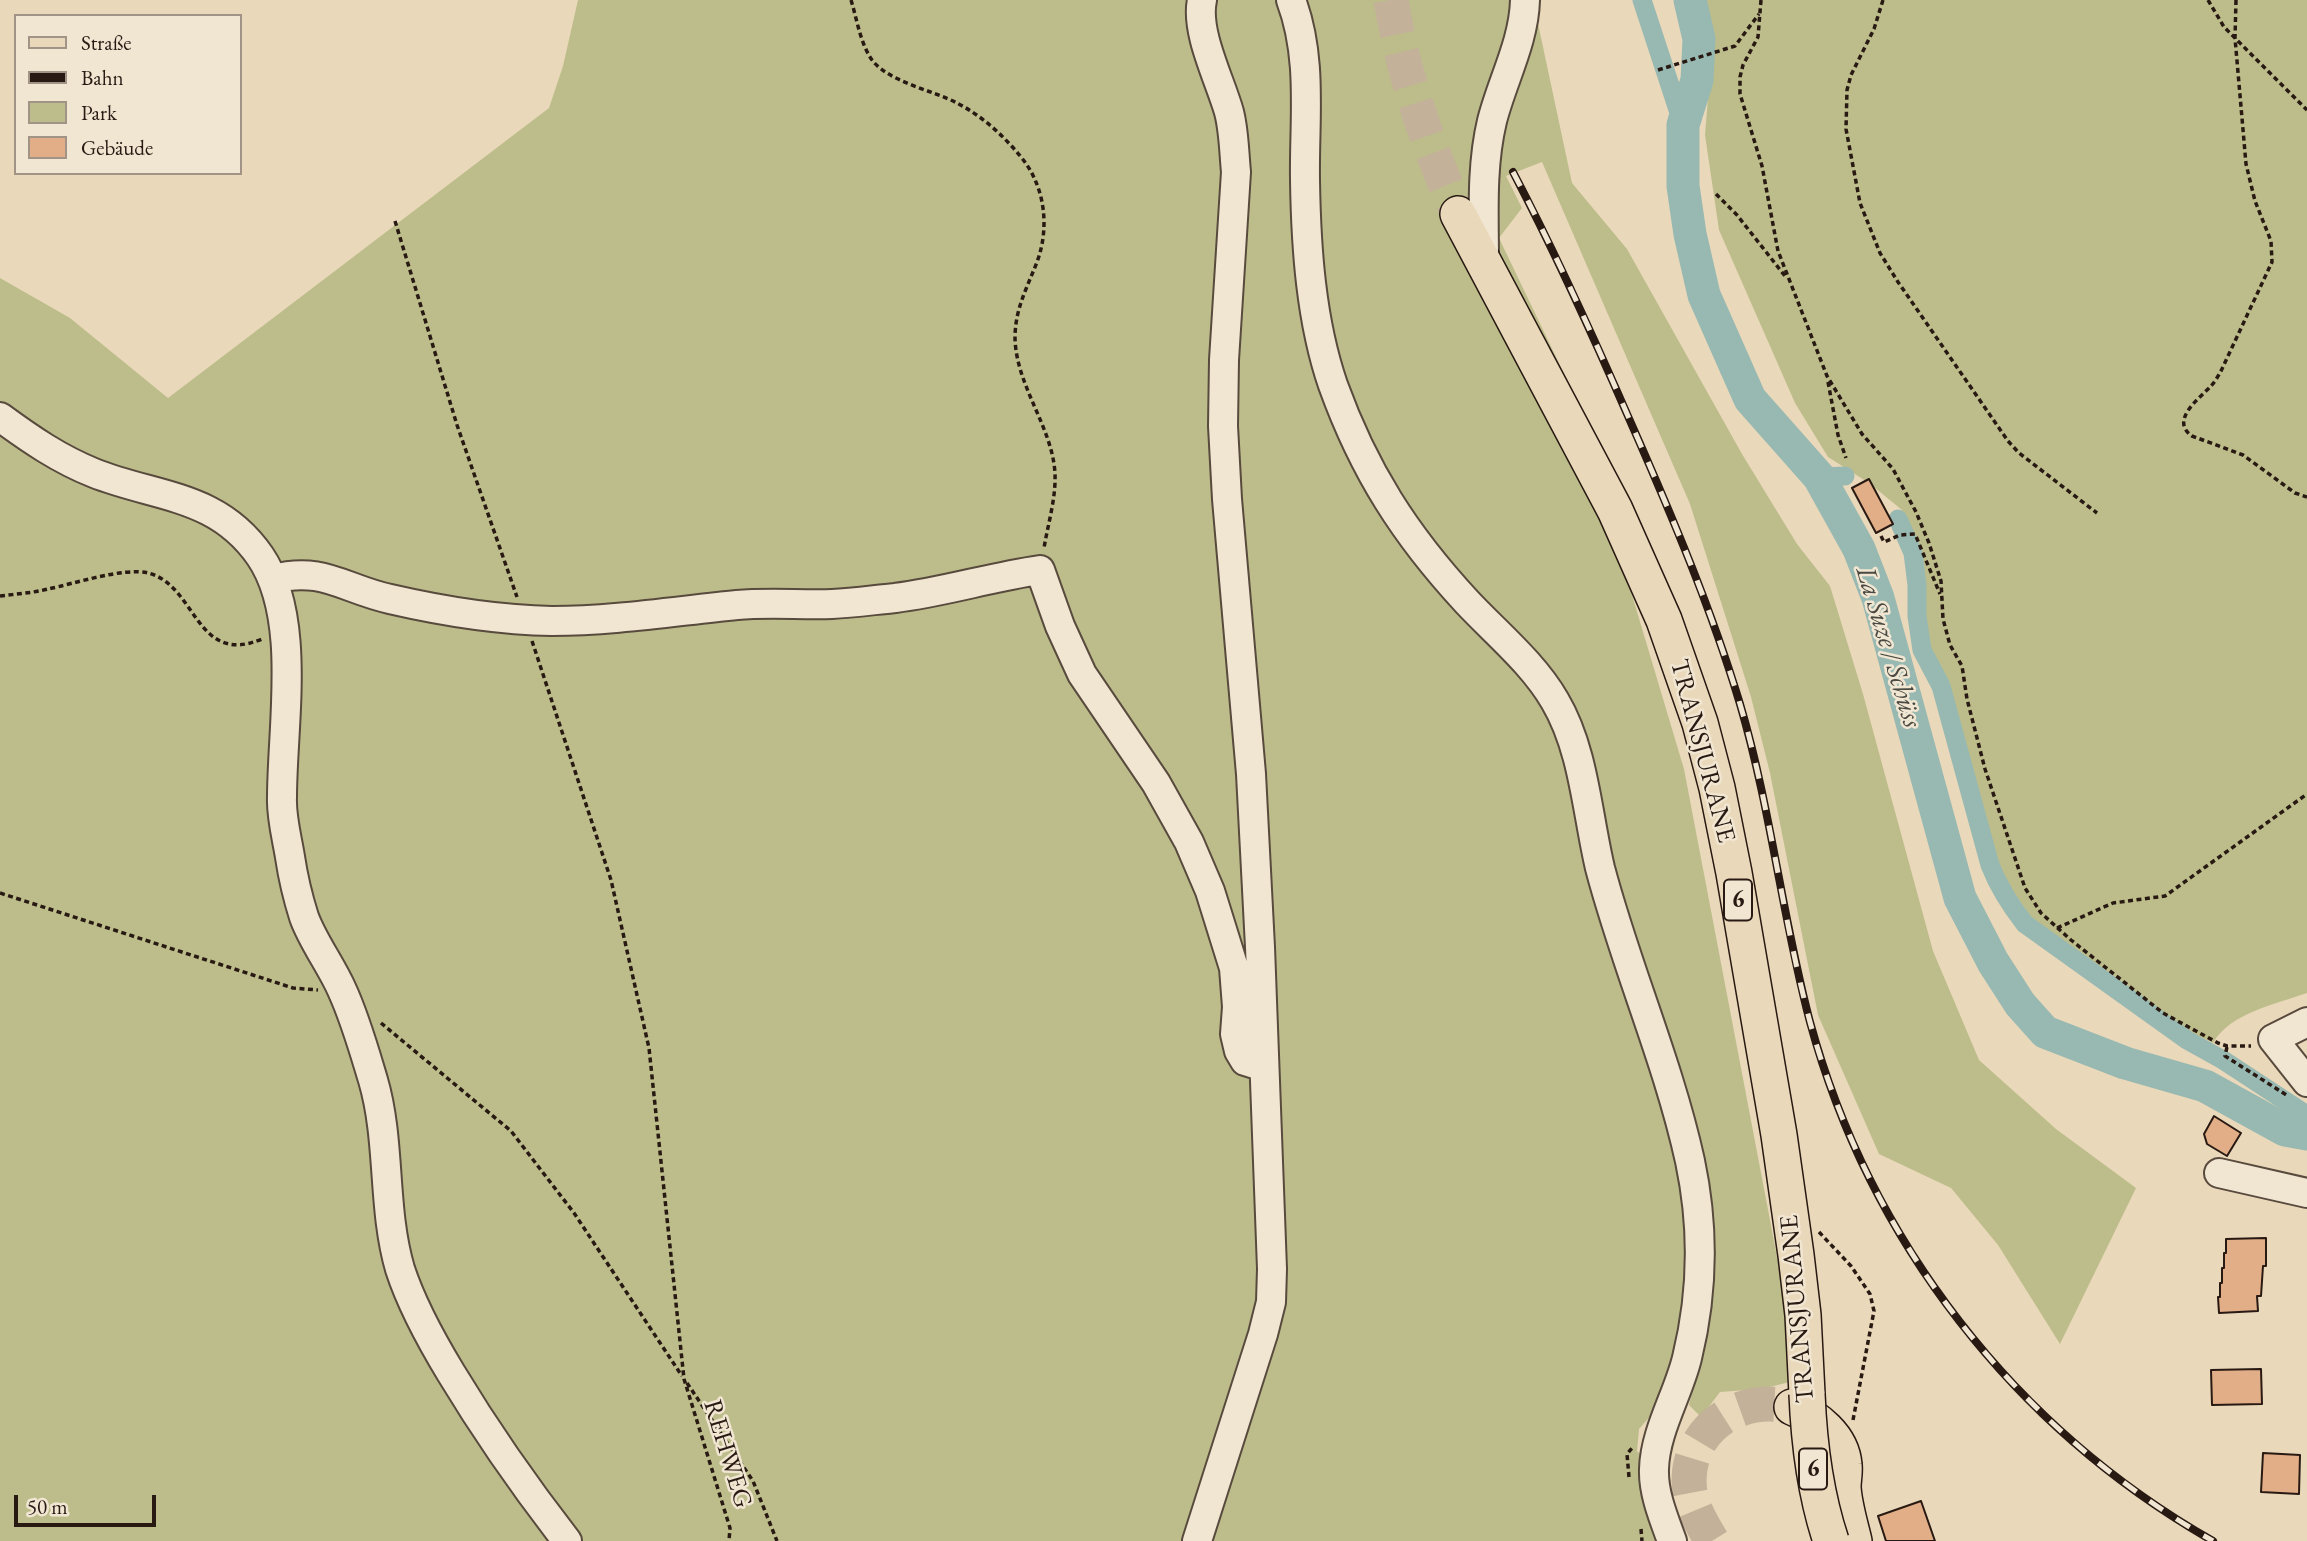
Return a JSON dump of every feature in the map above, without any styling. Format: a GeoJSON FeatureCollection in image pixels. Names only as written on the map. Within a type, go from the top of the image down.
{"type":"FeatureCollection","features":[{"type":"Feature","properties":{"kind":"main road","name":"TRANSJURANE"},"geometry":{"type":"LineString","coordinates":[[1475,237],[1637,555],[1684,671],[1700,723],[1717,788],[1734,873],[1779,1135],[1802,1315],[1797,1409],[1808,1433],[1822,1515],[1830,1541]]}},
{"type":"Feature","properties":{"kind":"main road"},"geometry":{"type":"LineString","coordinates":[[1797,1409],[1803,1430],[1824,1452],[1843,1487],[1854,1541]]}},
{"type":"Feature","properties":{"kind":"street"},"geometry":{"type":"LineString","coordinates":[[1197,1541],[1263,1334],[1270,1302],[1271,1218],[1251,774],[1223,426],[1224,360],[1236,172],[1230,115],[1201,22],[1202,0]]}},
{"type":"Feature","properties":{"kind":"street"},"geometry":{"type":"LineString","coordinates":[[1291,0],[1303,45],[1306,75],[1305,191],[1312,282],[1319,330],[1332,382],[1360,450],[1403,527],[1440,572],[1532,670],[1553,697],[1565,719],[1573,742],[1610,903],[1689,1156],[1698,1214],[1699,1289],[1687,1358],[1660,1436],[1653,1472],[1656,1491],[1672,1541]]}},
{"type":"Feature","properties":{"kind":"street"},"geometry":{"type":"LineString","coordinates":[[1475,237],[1492,121],[1521,28],[1525,0]]}},
{"type":"Feature","properties":{"kind":"street"},"geometry":{"type":"LineString","coordinates":[[0,417],[36,443],[71,463],[123,484],[198,504],[215,514],[242,536],[260,556],[273,579],[285,625],[286,684],[281,801],[291,862],[305,919],[343,992],[373,1082],[400,1267],[415,1308],[472,1407],[532,1497],[567,1541]]}},
{"type":"Feature","properties":{"kind":"street"},"geometry":{"type":"LineString","coordinates":[[273,579],[314,574],[387,598],[448,610],[525,620],[587,620],[753,603],[846,603],[940,591],[1042,562],[1060,626],[1082,674],[1156,783],[1189,842],[1210,891],[1234,968],[1237,1007],[1235,1034],[1239,1051],[1245,1061],[1264,1067]]}},
{"type":"Feature","properties":{"kind":"street"},"geometry":{"type":"LineString","coordinates":[[2300,1091],[2273,1039],[2307,1022]]}},
{"type":"Feature","properties":{"kind":"street"},"geometry":{"type":"LineString","coordinates":[[2219,1173],[2307,1193]]}},
{"type":"Feature","properties":{"kind":"path"},"geometry":{"type":"LineString","coordinates":[[851,0],[864,45],[873,61],[888,73],[956,102],[987,121],[1021,157],[1035,177],[1043,202],[1043,232],[1038,259],[1017,312],[1015,339],[1019,368],[1051,453],[1055,474],[1042,562]]}},
{"type":"Feature","properties":{"kind":"path"},"geometry":{"type":"LineString","coordinates":[[1761,0],[1758,37],[1743,65],[1740,94],[1762,166],[1778,251],[1827,376],[1838,435],[1846,458]]}},
{"type":"Feature","properties":{"kind":"path"},"geometry":{"type":"LineString","coordinates":[[1883,0],[1874,29],[1847,90],[1846,129],[1860,203],[1867,225],[1898,282],[2008,441],[2019,453],[2097,513]]}},
{"type":"Feature","properties":{"kind":"path"},"geometry":{"type":"LineString","coordinates":[[2208,0],[2215,15],[2235,38],[2307,110]]}},
{"type":"Feature","properties":{"kind":"path"},"geometry":{"type":"LineString","coordinates":[[2236,0],[2235,38],[2246,164],[2255,201],[2271,242],[2272,262],[2221,372],[2213,384],[2193,402],[2183,420],[2186,432],[2192,436],[2243,455],[2295,494],[2307,497]]}},
{"type":"Feature","properties":{"kind":"path"},"geometry":{"type":"LineString","coordinates":[[1658,71],[1735,46],[1759,13]]}},
{"type":"Feature","properties":{"kind":"path"},"geometry":{"type":"LineString","coordinates":[[1716,194],[1737,215],[1788,280]]}},
{"type":"Feature","properties":{"kind":"path"},"geometry":{"type":"LineString","coordinates":[[395,221],[457,425],[611,880],[649,1048],[684,1379]]}},
{"type":"Feature","properties":{"kind":"path"},"geometry":{"type":"LineString","coordinates":[[1827,376],[1862,434],[1893,469],[1909,497],[1929,543],[1940,577],[1942,612],[1951,645],[1962,666],[1985,769],[2025,888],[2041,913],[2163,1013],[2227,1046],[2225,1056],[2300,1091]]}},
{"type":"Feature","properties":{"kind":"path"},"geometry":{"type":"LineString","coordinates":[[1881,536],[1884,542],[1900,535],[1915,534],[1941,596]]}},
{"type":"Feature","properties":{"kind":"path"},"geometry":{"type":"LineString","coordinates":[[0,596],[118,574],[148,573],[169,583],[205,631],[225,644],[247,645],[285,625]]}},
{"type":"Feature","properties":{"kind":"path"},"geometry":{"type":"LineString","coordinates":[[2057,928],[2113,904],[2165,897],[2307,794]]}},
{"type":"Feature","properties":{"kind":"path"},"geometry":{"type":"LineString","coordinates":[[0,892],[293,988],[343,992]]}},
{"type":"Feature","properties":{"kind":"path"},"geometry":{"type":"LineString","coordinates":[[374,1018],[511,1131],[574,1213],[753,1481],[777,1541]]}},
{"type":"Feature","properties":{"kind":"path","name":"REHWEG"},"geometry":{"type":"LineString","coordinates":[[684,1379],[730,1528],[729,1541]]}},
{"type":"Feature","properties":{"kind":"green space"},"geometry":{"type":"Polygon","coordinates":[[[578,0],[1533,0],[1572,183],[1627,249],[1742,454],[1797,544],[1830,586],[1863,694],[1933,951],[1979,1060],[2056,1129],[2136,1188],[2060,1344],[1998,1245],[1951,1188],[1879,1154],[1818,1015],[1770,773],[1751,697],[1690,504],[1542,162],[1506,176],[1522,208],[1499,238],[1569,384],[1684,769],[1790,1325],[1794,1381],[1761,1389],[1720,1392],[1701,1417],[1689,1405],[1702,1345],[1639,1429],[1637,1452],[1644,1454],[1662,1541],[0,1541],[0,278],[70,318],[168,398],[549,108],[563,66],[578,0]]]}},
{"type":"Feature","properties":{"kind":"green space"},"geometry":{"type":"Polygon","coordinates":[[[1705,0],[2307,0],[2307,993],[2242,1017],[2230,1024],[2213,1043],[2047,940],[1998,870],[1979,826],[1923,646],[1921,560],[1902,510],[1869,483],[1828,457],[1795,403],[1719,230],[1705,135],[1710,73],[1705,0]]]}},
{"type":"Feature","properties":{"kind":"building"},"geometry":{"type":"Polygon","coordinates":[[[1869,479],[1893,524],[1876,533],[1852,488],[1869,479]]]}},
{"type":"Feature","properties":{"kind":"building"},"geometry":{"type":"Polygon","coordinates":[[[2214,1116],[2241,1133],[2227,1156],[2207,1144],[2204,1134],[2214,1116]]]}},
{"type":"Feature","properties":{"kind":"building"},"geometry":{"type":"Polygon","coordinates":[[[2266,1238],[2266,1266],[2263,1266],[2261,1296],[2257,1296],[2258,1311],[2219,1313],[2218,1297],[2226,1239],[2266,1238]]]}},
{"type":"Feature","properties":{"kind":"building"},"geometry":{"type":"Polygon","coordinates":[[[2261,1369],[2262,1404],[2212,1405],[2211,1370],[2261,1369]]]}},
{"type":"Feature","properties":{"kind":"building"},"geometry":{"type":"Polygon","coordinates":[[[2263,1453],[2300,1455],[2299,1494],[2261,1492],[2263,1453]]]}},
{"type":"Feature","properties":{"kind":"building"},"geometry":{"type":"Polygon","coordinates":[[[1921,1501],[1935,1541],[1886,1541],[1878,1516],[1921,1501]]]}},
{"type":"Feature","properties":{"kind":"waterway"},"geometry":{"type":"LineString","coordinates":[[1642,0],[1683,125]]}},
{"type":"Feature","properties":{"kind":"waterway","name":"La Suze / Schüss"},"geometry":{"type":"LineString","coordinates":[[1690,0],[1699,39],[1697,80],[1683,125],[1683,186],[1690,234],[1704,295],[1750,399],[1819,477],[1859,549],[1878,598],[1960,898],[1993,962],[2020,1004],[2045,1032],[2125,1063],[2205,1086],[2285,1130],[2307,1134]]}},
{"type":"Feature","properties":{"kind":"waterway"},"geometry":{"type":"LineString","coordinates":[[1819,477],[1845,476]]}},
{"type":"Feature","properties":{"kind":"waterway"},"geometry":{"type":"LineString","coordinates":[[1898,519],[1913,553],[1922,650],[1941,686],[1990,865],[2014,910],[2025,924],[2187,1040],[2223,1060],[2307,1115]]}},
{"type":"Feature","properties":{"kind":"tunnel"},"geometry":{"type":"LineString","coordinates":[[1391,0],[1402,55],[1418,109],[1458,214]]}},
{"type":"Feature","properties":{"kind":"tunnel"},"geometry":{"type":"LineString","coordinates":[[1712,1541],[1691,1497],[1691,1461],[1698,1444],[1708,1430],[1737,1410],[1773,1404],[1792,1407]]}},
{"type":"Feature","properties":{"kind":"railway"},"geometry":{"type":"LineString","coordinates":[[1513,172],[1589,328],[1704,597],[1751,744],[1810,1022],[1836,1103],[1870,1180],[1912,1253],[1960,1322],[2014,1385],[2075,1443],[2141,1495],[2213,1541]]}}]}
